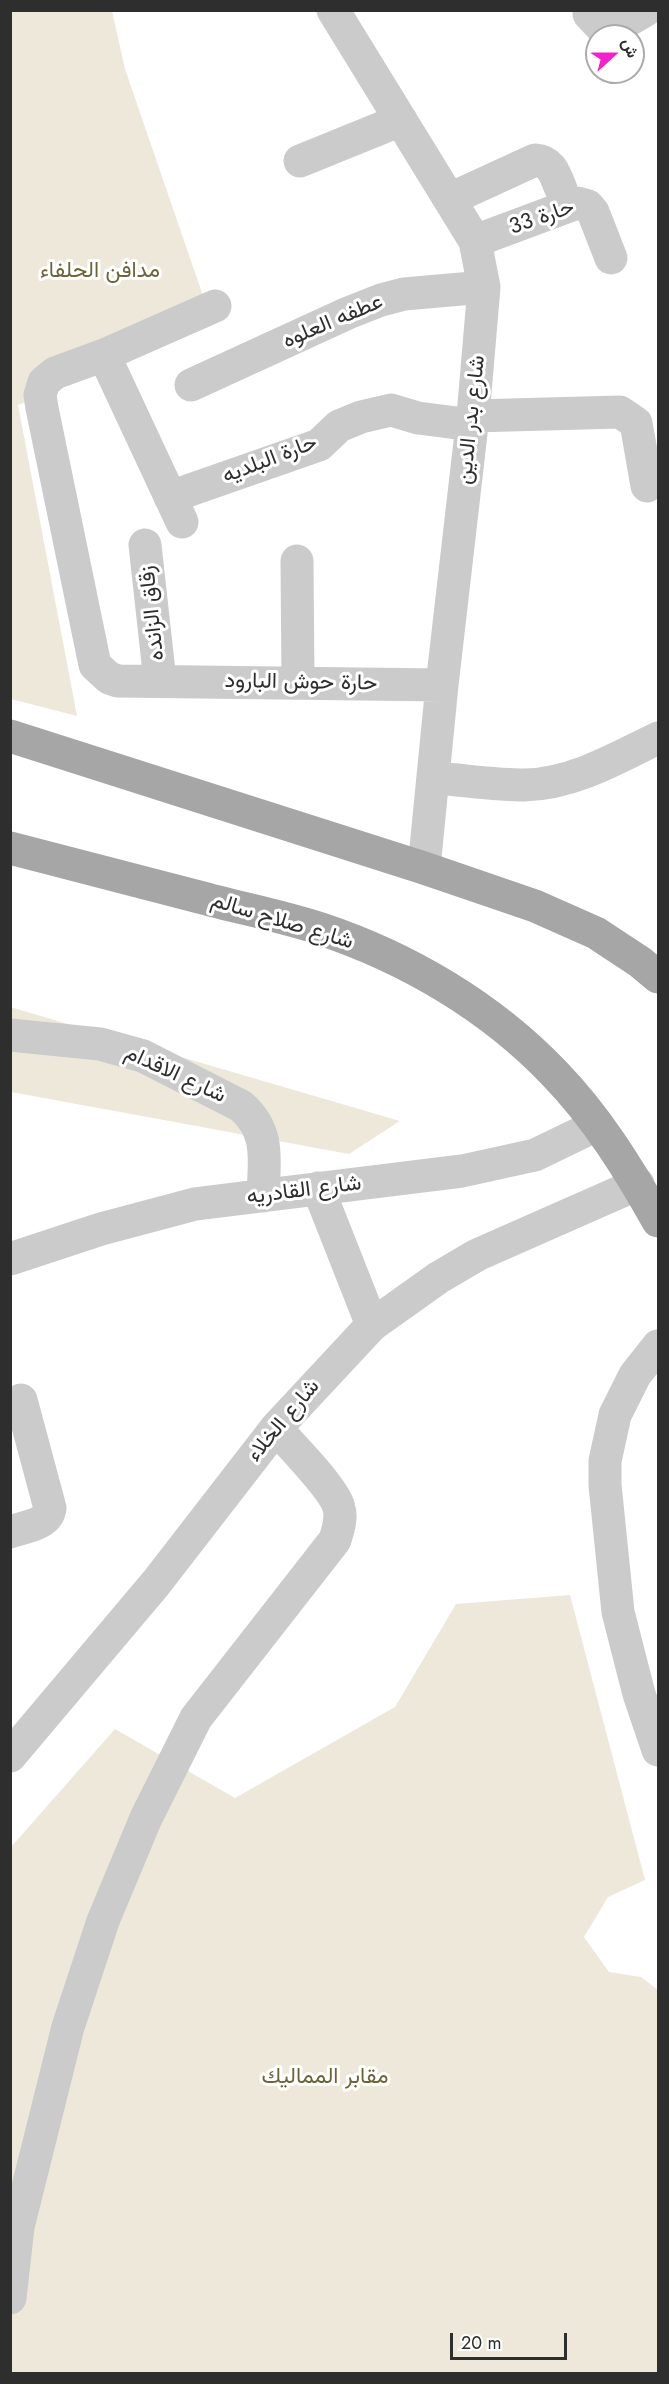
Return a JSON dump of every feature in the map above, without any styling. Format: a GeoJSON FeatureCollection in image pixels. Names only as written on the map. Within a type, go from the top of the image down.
{"type":"FeatureCollection","features":[{"type":"Feature","properties":{"kind":"main road"},"geometry":{"type":"LineString","coordinates":[[10,736],[424,868],[535,906],[596,933],[640,962],[658,977]]}},
{"type":"Feature","properties":{"kind":"main road","name":"شارع صلاح سالم"},"geometry":{"type":"LineString","coordinates":[[10,848],[321,929],[391,957],[447,988],[496,1021],[555,1073],[597,1125],[638,1184],[658,1221]]}},
{"type":"Feature","properties":{"kind":"street","name":"شارع بدر الدين"},"geometry":{"type":"LineString","coordinates":[[333,10],[475,241],[484,287],[473,420],[442,685],[424,868]]}},
{"type":"Feature","properties":{"kind":"street"},"geometry":{"type":"LineString","coordinates":[[589,14],[604,30],[610,31],[646,10]]}},
{"type":"Feature","properties":{"kind":"street"},"geometry":{"type":"LineString","coordinates":[[300,161],[401,120]]}},
{"type":"Feature","properties":{"kind":"street"},"geometry":{"type":"LineString","coordinates":[[450,199],[536,160],[544,160],[550,164],[561,189]]}},
{"type":"Feature","properties":{"kind":"street","name":"حارة 33"},"geometry":{"type":"LineString","coordinates":[[475,241],[578,203],[588,206],[593,212],[611,258]]}},
{"type":"Feature","properties":{"kind":"street","name":"عطفه العلوه"},"geometry":{"type":"LineString","coordinates":[[191,385],[348,312],[381,300],[404,294],[484,287]]}},
{"type":"Feature","properties":{"kind":"street"},"geometry":{"type":"LineString","coordinates":[[104,355],[215,306]]}},
{"type":"Feature","properties":{"kind":"street","name":"حارة البلديه"},"geometry":{"type":"LineString","coordinates":[[104,355],[176,509],[319,445],[339,426],[362,417],[391,410],[418,418],[473,420],[620,412],[636,423],[647,486]]}},
{"type":"Feature","properties":{"kind":"street","name":"حارة حوش البارود"},"geometry":{"type":"LineString","coordinates":[[104,355],[55,373],[44,382],[40,394],[95,665],[109,678],[118,681],[442,685]]}},
{"type":"Feature","properties":{"kind":"street","name":"زقاق الزانده"},"geometry":{"type":"LineString","coordinates":[[145,545],[160,681]]}},
{"type":"Feature","properties":{"kind":"street"},"geometry":{"type":"LineString","coordinates":[[297,561],[298,683]]}},
{"type":"Feature","properties":{"kind":"street"},"geometry":{"type":"LineString","coordinates":[[434,778],[526,785],[545,782],[597,768],[658,738]]}},
{"type":"Feature","properties":{"kind":"street","name":"شارع الاقدام"},"geometry":{"type":"LineString","coordinates":[[10,1035],[100,1044],[143,1056],[241,1106],[251,1114],[263,1135],[264,1196]]}},
{"type":"Feature","properties":{"kind":"street","name":"شارع القادريه"},"geometry":{"type":"LineString","coordinates":[[10,1259],[100,1229],[195,1204],[462,1171],[535,1155],[597,1125]]}},
{"type":"Feature","properties":{"kind":"street","name":"شارع الخلاء"},"geometry":{"type":"LineString","coordinates":[[10,1756],[156,1583],[276,1428],[372,1325],[438,1278],[477,1255],[638,1184]]}},
{"type":"Feature","properties":{"kind":"street"},"geometry":{"type":"LineString","coordinates":[[318,1188],[372,1325]]}},
{"type":"Feature","properties":{"kind":"street"},"geometry":{"type":"LineString","coordinates":[[658,1346],[635,1375],[615,1415],[609,1437],[605,1477],[618,1612],[639,1694],[658,1750]]}},
{"type":"Feature","properties":{"kind":"street"},"geometry":{"type":"LineString","coordinates":[[10,1532],[44,1520],[49,1515],[50,1508],[21,1400]]}},
{"type":"Feature","properties":{"kind":"street"},"geometry":{"type":"LineString","coordinates":[[10,2298],[14,2226],[68,2027],[103,1921],[146,1818],[196,1719],[334,1540],[340,1524],[339,1507],[331,1492],[276,1428]]}},
{"type":"Feature","properties":{"kind":"green space","name":"مدافن الحلفاء"},"geometry":{"type":"Polygon","coordinates":[[[10,11],[112,11],[125,69],[213,325],[18,405],[77,716],[11,699],[10,11]]]}},
{"type":"Feature","properties":{"kind":"green space"},"geometry":{"type":"Polygon","coordinates":[[[10,1007],[400,1121],[349,1154],[11,1092],[10,1007]]]}},
{"type":"Feature","properties":{"kind":"green space","name":"مقابر المماليك"},"geometry":{"type":"Polygon","coordinates":[[[570,1595],[645,1880],[608,1897],[584,1937],[609,1972],[641,1977],[658,1990],[658,2373],[11,2374],[11,1847],[115,1729],[235,1798],[395,1707],[456,1604],[570,1595]]]}}]}
